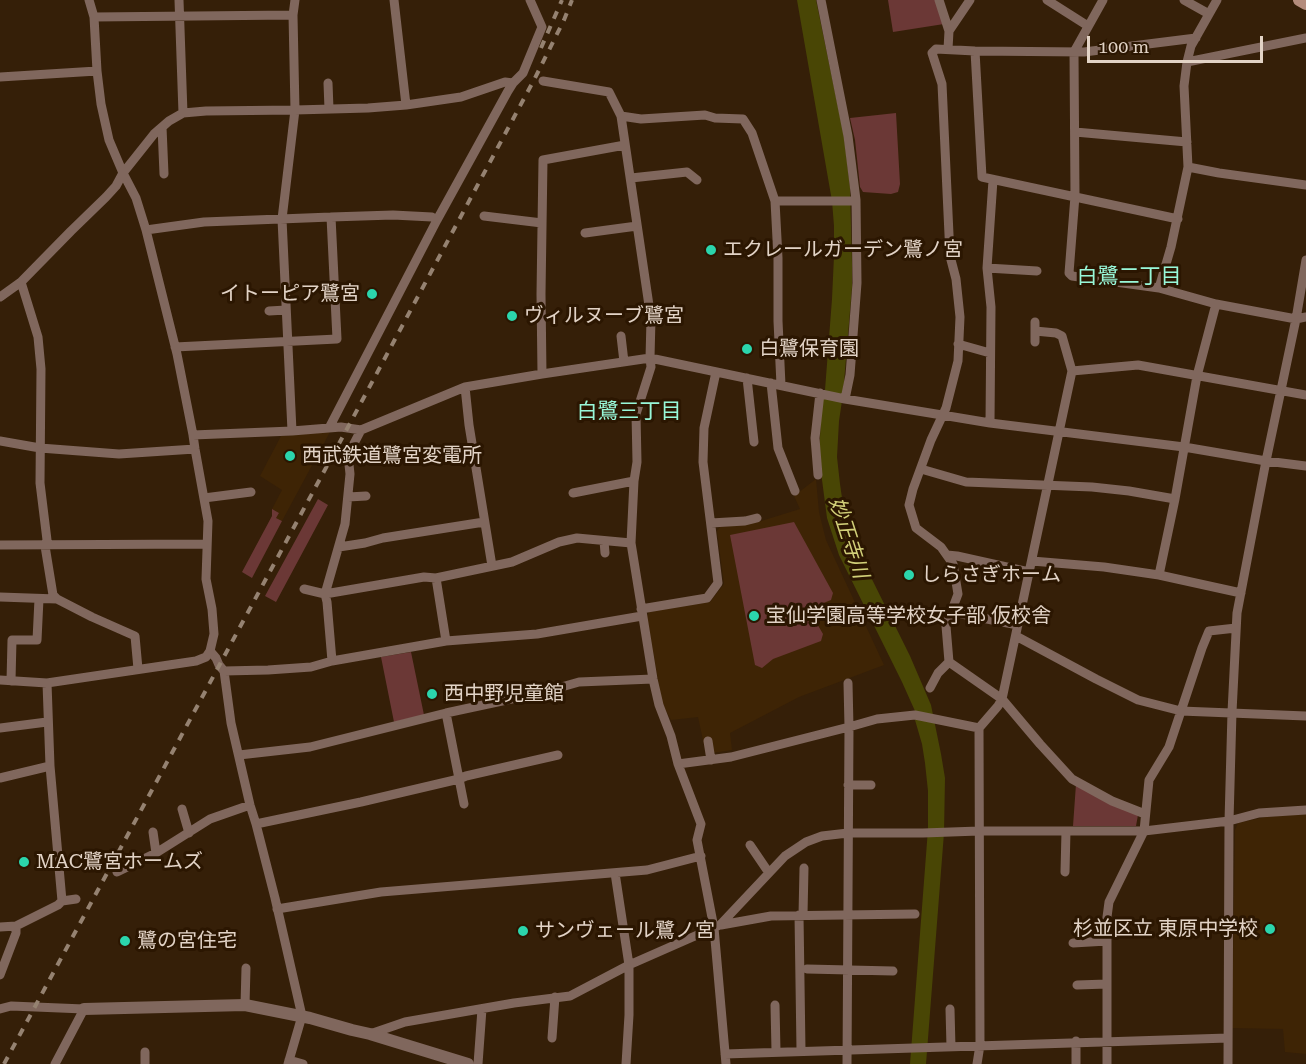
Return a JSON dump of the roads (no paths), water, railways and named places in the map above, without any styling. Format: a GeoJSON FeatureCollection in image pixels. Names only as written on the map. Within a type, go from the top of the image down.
{"type":"FeatureCollection","features":[{"type":"Feature","properties":{"kind":"main road"},"geometry":{"type":"LineString","coordinates":[[1299,0],[1306,4]]}},
{"type":"Feature","properties":{"kind":"street"},"geometry":{"type":"LineString","coordinates":[[0,680],[46,683],[196,662],[206,657],[210,651],[214,634],[206,579],[208,521],[193,435],[175,347],[146,230],[136,198],[109,140],[101,104],[94,17],[89,0]]}},
{"type":"Feature","properties":{"kind":"street"},"geometry":{"type":"LineString","coordinates":[[179,0],[183,113]]}},
{"type":"Feature","properties":{"kind":"street"},"geometry":{"type":"LineString","coordinates":[[292,431],[282,219],[296,110],[293,15],[295,0]]}},
{"type":"Feature","properties":{"kind":"street"},"geometry":{"type":"LineString","coordinates":[[394,0],[406,105]]}},
{"type":"Feature","properties":{"kind":"street"},"geometry":{"type":"LineString","coordinates":[[329,428],[437,220],[513,83],[523,73],[542,27],[530,0]]}},
{"type":"Feature","properties":{"kind":"street"},"geometry":{"type":"LineString","coordinates":[[821,0],[848,136],[856,200],[857,283],[850,375],[843,398]]}},
{"type":"Feature","properties":{"kind":"street"},"geometry":{"type":"LineString","coordinates":[[939,0],[949,31],[948,49]]}},
{"type":"Feature","properties":{"kind":"street"},"geometry":{"type":"LineString","coordinates":[[949,31],[970,0]]}},
{"type":"Feature","properties":{"kind":"street"},"geometry":{"type":"LineString","coordinates":[[1047,0],[1089,26]]}},
{"type":"Feature","properties":{"kind":"street"},"geometry":{"type":"LineString","coordinates":[[1103,0],[1074,52],[1075,196],[1069,273],[1072,276],[1159,288],[1216,304],[1301,318]]}},
{"type":"Feature","properties":{"kind":"street"},"geometry":{"type":"LineString","coordinates":[[1184,0],[1209,14]]}},
{"type":"Feature","properties":{"kind":"street"},"geometry":{"type":"LineString","coordinates":[[1159,288],[1178,219],[1188,167],[1184,86],[1187,62],[1191,46],[1217,0]]}},
{"type":"Feature","properties":{"kind":"street"},"geometry":{"type":"LineString","coordinates":[[94,17],[293,15]]}},
{"type":"Feature","properties":{"kind":"street"},"geometry":{"type":"LineString","coordinates":[[930,688],[938,673],[949,662],[946,626],[958,594],[953,564],[941,547],[916,528],[909,505],[931,440],[946,408],[958,361],[960,317],[956,279],[950,256],[942,84],[932,53],[936,49],[1084,52],[1196,38]]}},
{"type":"Feature","properties":{"kind":"street"},"geometry":{"type":"LineString","coordinates":[[1187,62],[1306,38]]}},
{"type":"Feature","properties":{"kind":"street"},"geometry":{"type":"LineString","coordinates":[[975,51],[982,177],[1178,219]]}},
{"type":"Feature","properties":{"kind":"street"},"geometry":{"type":"LineString","coordinates":[[0,77],[97,71]]}},
{"type":"Feature","properties":{"kind":"street"},"geometry":{"type":"LineString","coordinates":[[543,81],[609,92],[621,116],[651,319],[651,367],[636,414],[637,462],[631,543],[659,705],[701,824],[698,840],[717,927],[726,1064]]}},
{"type":"Feature","properties":{"kind":"street"},"geometry":{"type":"LineString","coordinates":[[0,297],[21,282],[106,197],[154,134],[183,113],[406,105],[461,97],[505,82],[513,83]]}},
{"type":"Feature","properties":{"kind":"street"},"geometry":{"type":"LineString","coordinates":[[328,83],[329,109]]}},
{"type":"Feature","properties":{"kind":"street"},"geometry":{"type":"LineString","coordinates":[[621,116],[641,119],[705,115],[715,118],[743,119],[752,133],[775,201],[778,258],[776,384],[778,448],[795,491]]}},
{"type":"Feature","properties":{"kind":"street"},"geometry":{"type":"LineString","coordinates":[[162,127],[164,174]]}},
{"type":"Feature","properties":{"kind":"street"},"geometry":{"type":"LineString","coordinates":[[1075,132],[1187,142]]}},
{"type":"Feature","properties":{"kind":"street"},"geometry":{"type":"LineString","coordinates":[[542,374],[543,160],[626,145]]}},
{"type":"Feature","properties":{"kind":"street"},"geometry":{"type":"LineString","coordinates":[[1188,167],[1306,185]]}},
{"type":"Feature","properties":{"kind":"street"},"geometry":{"type":"LineString","coordinates":[[631,178],[687,172],[697,180]]}},
{"type":"Feature","properties":{"kind":"street"},"geometry":{"type":"LineString","coordinates":[[990,423],[990,307],[987,268],[993,180]]}},
{"type":"Feature","properties":{"kind":"street"},"geometry":{"type":"LineString","coordinates":[[775,201],[851,201]]}},
{"type":"Feature","properties":{"kind":"street"},"geometry":{"type":"LineString","coordinates":[[146,230],[204,222],[331,217],[393,215],[432,217],[437,220]]}},
{"type":"Feature","properties":{"kind":"street"},"geometry":{"type":"LineString","coordinates":[[484,216],[542,223]]}},
{"type":"Feature","properties":{"kind":"street"},"geometry":{"type":"LineString","coordinates":[[175,347],[337,339],[331,217]]}},
{"type":"Feature","properties":{"kind":"street"},"geometry":{"type":"LineString","coordinates":[[585,233],[638,226]]}},
{"type":"Feature","properties":{"kind":"street"},"geometry":{"type":"LineString","coordinates":[[1228,1064],[1229,821],[1236,628],[1266,461],[1301,318],[1306,260]]}},
{"type":"Feature","properties":{"kind":"street"},"geometry":{"type":"LineString","coordinates":[[987,268],[1037,270]]}},
{"type":"Feature","properties":{"kind":"street"},"geometry":{"type":"LineString","coordinates":[[21,282],[38,337],[41,369],[40,483],[47,540],[45,546],[53,595],[92,617],[135,636],[138,669]]}},
{"type":"Feature","properties":{"kind":"street"},"geometry":{"type":"LineString","coordinates":[[1159,575],[1197,376],[1216,304]]}},
{"type":"Feature","properties":{"kind":"street"},"geometry":{"type":"LineString","coordinates":[[269,311],[286,310]]}},
{"type":"Feature","properties":{"kind":"street"},"geometry":{"type":"LineString","coordinates":[[977,1064],[980,1045],[979,728],[1002,699],[1072,371],[1062,336],[1035,327],[1035,342]]}},
{"type":"Feature","properties":{"kind":"street"},"geometry":{"type":"LineString","coordinates":[[621,336],[624,362]]}},
{"type":"Feature","properties":{"kind":"street"},"geometry":{"type":"LineString","coordinates":[[958,344],[990,353]]}},
{"type":"Feature","properties":{"kind":"street"},"geometry":{"type":"LineString","coordinates":[[193,435],[348,427],[361,430],[465,387],[650,358],[843,398],[990,423],[1184,447],[1306,466]]}},
{"type":"Feature","properties":{"kind":"street"},"geometry":{"type":"LineString","coordinates":[[1072,371],[1138,365],[1306,395]]}},
{"type":"Feature","properties":{"kind":"street"},"geometry":{"type":"LineString","coordinates":[[224,671],[311,667],[446,641],[537,634],[707,598],[718,583],[703,462],[704,428],[716,372]]}},
{"type":"Feature","properties":{"kind":"street"},"geometry":{"type":"LineString","coordinates":[[747,378],[754,442]]}},
{"type":"Feature","properties":{"kind":"street"},"geometry":{"type":"LineString","coordinates":[[465,387],[492,566]]}},
{"type":"Feature","properties":{"kind":"street"},"geometry":{"type":"LineString","coordinates":[[818,475],[815,438],[822,393]]}},
{"type":"Feature","properties":{"kind":"street"},"geometry":{"type":"LineString","coordinates":[[332,662],[325,594],[345,524],[350,474],[348,455],[361,430]]}},
{"type":"Feature","properties":{"kind":"street"},"geometry":{"type":"LineString","coordinates":[[0,440],[40,448],[119,454],[195,449]]}},
{"type":"Feature","properties":{"kind":"street"},"geometry":{"type":"LineString","coordinates":[[921,469],[966,482],[1092,487],[1174,499]]}},
{"type":"Feature","properties":{"kind":"street"},"geometry":{"type":"LineString","coordinates":[[573,493],[634,481]]}},
{"type":"Feature","properties":{"kind":"street"},"geometry":{"type":"LineString","coordinates":[[204,498],[251,492]]}},
{"type":"Feature","properties":{"kind":"street"},"geometry":{"type":"LineString","coordinates":[[348,497],[366,496]]}},
{"type":"Feature","properties":{"kind":"street"},"geometry":{"type":"LineString","coordinates":[[711,524],[757,518]]}},
{"type":"Feature","properties":{"kind":"street"},"geometry":{"type":"LineString","coordinates":[[339,548],[384,538],[484,522]]}},
{"type":"Feature","properties":{"kind":"street"},"geometry":{"type":"LineString","coordinates":[[304,589],[325,594],[424,577],[436,578],[512,562],[559,542],[577,538],[631,543]]}},
{"type":"Feature","properties":{"kind":"street"},"geometry":{"type":"LineString","coordinates":[[604,541],[605,553]]}},
{"type":"Feature","properties":{"kind":"street"},"geometry":{"type":"LineString","coordinates":[[0,545],[207,544]]}},
{"type":"Feature","properties":{"kind":"street"},"geometry":{"type":"LineString","coordinates":[[947,555],[1029,572]]}},
{"type":"Feature","properties":{"kind":"street"},"geometry":{"type":"LineString","coordinates":[[1032,561],[1104,567],[1159,575],[1241,593]]}},
{"type":"Feature","properties":{"kind":"street"},"geometry":{"type":"LineString","coordinates":[[436,578],[446,641]]}},
{"type":"Feature","properties":{"kind":"street"},"geometry":{"type":"LineString","coordinates":[[0,597],[57,598]]}},
{"type":"Feature","properties":{"kind":"street"},"geometry":{"type":"LineString","coordinates":[[11,681],[12,640],[37,640],[39,599]]}},
{"type":"Feature","properties":{"kind":"street"},"geometry":{"type":"LineString","coordinates":[[951,612],[1018,625]]}},
{"type":"Feature","properties":{"kind":"street"},"geometry":{"type":"LineString","coordinates":[[1107,1064],[1107,917],[1109,902],[1144,831],[1149,780],[1169,747],[1209,631],[1236,628]]}},
{"type":"Feature","properties":{"kind":"street"},"geometry":{"type":"LineString","coordinates":[[1016,636],[1138,700],[1181,711],[1306,716]]}},
{"type":"Feature","properties":{"kind":"street"},"geometry":{"type":"LineString","coordinates":[[210,651],[224,671],[231,723],[302,1016],[289,1062],[303,1064]]}},
{"type":"Feature","properties":{"kind":"street"},"geometry":{"type":"LineString","coordinates":[[949,662],[1002,699],[1072,779],[1112,801],[1145,814]]}},
{"type":"Feature","properties":{"kind":"street"},"geometry":{"type":"LineString","coordinates":[[239,755],[310,747],[579,682],[653,679]]}},
{"type":"Feature","properties":{"kind":"street"},"geometry":{"type":"LineString","coordinates":[[46,683],[50,766],[62,901]]}},
{"type":"Feature","properties":{"kind":"street"},"geometry":{"type":"LineString","coordinates":[[847,1064],[848,683]]}},
{"type":"Feature","properties":{"kind":"street"},"geometry":{"type":"LineString","coordinates":[[446,713],[465,804]]}},
{"type":"Feature","properties":{"kind":"street"},"geometry":{"type":"LineString","coordinates":[[678,764],[738,756],[877,719],[915,715],[979,728]]}},
{"type":"Feature","properties":{"kind":"street"},"geometry":{"type":"LineString","coordinates":[[0,728],[47,722]]}},
{"type":"Feature","properties":{"kind":"street"},"geometry":{"type":"LineString","coordinates":[[708,741],[711,760]]}},
{"type":"Feature","properties":{"kind":"street"},"geometry":{"type":"LineString","coordinates":[[256,824],[361,802],[558,755]]}},
{"type":"Feature","properties":{"kind":"street"},"geometry":{"type":"LineString","coordinates":[[0,778],[50,766]]}},
{"type":"Feature","properties":{"kind":"street"},"geometry":{"type":"LineString","coordinates":[[848,785],[872,785]]}},
{"type":"Feature","properties":{"kind":"street"},"geometry":{"type":"LineString","coordinates":[[117,872],[156,853],[210,819],[250,805]]}},
{"type":"Feature","properties":{"kind":"street"},"geometry":{"type":"LineString","coordinates":[[182,809],[189,833]]}},
{"type":"Feature","properties":{"kind":"street"},"geometry":{"type":"LineString","coordinates":[[717,927],[785,856],[806,842],[822,836],[848,833],[1144,831],[1229,821],[1259,813],[1306,810]]}},
{"type":"Feature","properties":{"kind":"street"},"geometry":{"type":"LineString","coordinates":[[1065,872],[1066,831]]}},
{"type":"Feature","properties":{"kind":"street"},"geometry":{"type":"LineString","coordinates":[[153,832],[156,853]]}},
{"type":"Feature","properties":{"kind":"street"},"geometry":{"type":"LineString","coordinates":[[750,845],[769,873]]}},
{"type":"Feature","properties":{"kind":"street"},"geometry":{"type":"LineString","coordinates":[[277,909],[381,892],[647,870],[701,856]]}},
{"type":"Feature","properties":{"kind":"street"},"geometry":{"type":"LineString","coordinates":[[801,1050],[801,915],[804,868]]}},
{"type":"Feature","properties":{"kind":"street"},"geometry":{"type":"LineString","coordinates":[[615,873],[629,965],[626,1064]]}},
{"type":"Feature","properties":{"kind":"street"},"geometry":{"type":"LineString","coordinates":[[0,927],[16,926],[62,901],[76,899]]}},
{"type":"Feature","properties":{"kind":"street"},"geometry":{"type":"LineString","coordinates":[[370,1034],[405,1022],[570,996],[629,965],[717,927],[771,916],[915,914]]}},
{"type":"Feature","properties":{"kind":"street"},"geometry":{"type":"LineString","coordinates":[[0,975],[16,933],[16,926]]}},
{"type":"Feature","properties":{"kind":"street"},"geometry":{"type":"LineString","coordinates":[[1073,942],[1107,941]]}},
{"type":"Feature","properties":{"kind":"street"},"geometry":{"type":"LineString","coordinates":[[245,1005],[246,968]]}},
{"type":"Feature","properties":{"kind":"street"},"geometry":{"type":"LineString","coordinates":[[807,969],[893,971]]}},
{"type":"Feature","properties":{"kind":"street"},"geometry":{"type":"LineString","coordinates":[[1077,985],[1107,984]]}},
{"type":"Feature","properties":{"kind":"street"},"geometry":{"type":"LineString","coordinates":[[552,1038],[555,997]]}},
{"type":"Feature","properties":{"kind":"street"},"geometry":{"type":"LineString","coordinates":[[0,1009],[10,1006],[84,1009],[245,1005],[302,1016],[468,1064]]}},
{"type":"Feature","properties":{"kind":"street"},"geometry":{"type":"LineString","coordinates":[[775,1005],[776,1051]]}},
{"type":"Feature","properties":{"kind":"street"},"geometry":{"type":"LineString","coordinates":[[55,1064],[84,1009]]}},
{"type":"Feature","properties":{"kind":"street"},"geometry":{"type":"LineString","coordinates":[[478,1064],[482,1009]]}},
{"type":"Feature","properties":{"kind":"street"},"geometry":{"type":"LineString","coordinates":[[950,1009],[951,1047]]}},
{"type":"Feature","properties":{"kind":"street"},"geometry":{"type":"LineString","coordinates":[[725,1054],[1107,1040],[1228,1038]]}},
{"type":"Feature","properties":{"kind":"street"},"geometry":{"type":"LineString","coordinates":[[1076,1041],[1076,1064]]}},
{"type":"Feature","properties":{"kind":"street"},"geometry":{"type":"LineString","coordinates":[[145,1052],[145,1064]]}},
{"type":"Feature","properties":{"kind":"water","name":"妙正寺川"},"geometry":{"type":"Polygon","coordinates":[[[797,0],[816,0],[844,136],[850,187],[852,287],[837,457],[843,505],[855,545],[910,656],[931,705],[945,778],[944,833],[926,1064],[910,1064],[928,829],[925,763],[915,711],[839,555],[827,518],[819,457],[822,398],[825,390],[832,299],[834,226],[832,201],[797,0]]]}},
{"type":"Feature","properties":{"kind":"railway"},"geometry":{"type":"LineString","coordinates":[[541,48],[562,0]]}},
{"type":"Feature","properties":{"kind":"railway"},"geometry":{"type":"LineString","coordinates":[[4,1064],[535,78],[572,0]]}},
{"type":"Feature","properties":{"kind":"place","name":"エクレールガーデン鷺ノ宮"},"geometry":{"type":"Point","coordinates":[711,250]}},
{"type":"Feature","properties":{"kind":"place","name":"イトーピア鷺宮"},"geometry":{"type":"Point","coordinates":[372,294]}},
{"type":"Feature","properties":{"kind":"place","name":"ヴィルヌーブ鷺宮"},"geometry":{"type":"Point","coordinates":[512,316]}},
{"type":"Feature","properties":{"kind":"place","name":"白鷺保育園"},"geometry":{"type":"Point","coordinates":[747,349]}},
{"type":"Feature","properties":{"kind":"place","name":"西武鉄道鷺宮変電所"},"geometry":{"type":"Point","coordinates":[290,456]}},
{"type":"Feature","properties":{"kind":"place","name":"しらさぎホーム"},"geometry":{"type":"Point","coordinates":[909,575]}},
{"type":"Feature","properties":{"kind":"place","name":"宝仙学園高等学校女子部 仮校舎"},"geometry":{"type":"Point","coordinates":[754,616]}},
{"type":"Feature","properties":{"kind":"place","name":"西中野児童館"},"geometry":{"type":"Point","coordinates":[432,694]}},
{"type":"Feature","properties":{"kind":"place","name":"MAC鷺宮ホームズ"},"geometry":{"type":"Point","coordinates":[24,862]}},
{"type":"Feature","properties":{"kind":"place","name":"杉並区立 東原中学校"},"geometry":{"type":"Point","coordinates":[1270,929]}},
{"type":"Feature","properties":{"kind":"place","name":"サンヴェール鷺ノ宮"},"geometry":{"type":"Point","coordinates":[523,931]}},
{"type":"Feature","properties":{"kind":"place","name":"鷺の宮住宅"},"geometry":{"type":"Point","coordinates":[125,941]}},
{"type":"Feature","properties":{"kind":"district","name":"白鷺二丁目"},"geometry":{"type":"Point","coordinates":[1129,277]}},
{"type":"Feature","properties":{"kind":"district","name":"白鷺三丁目"},"geometry":{"type":"Point","coordinates":[629,412]}}]}
